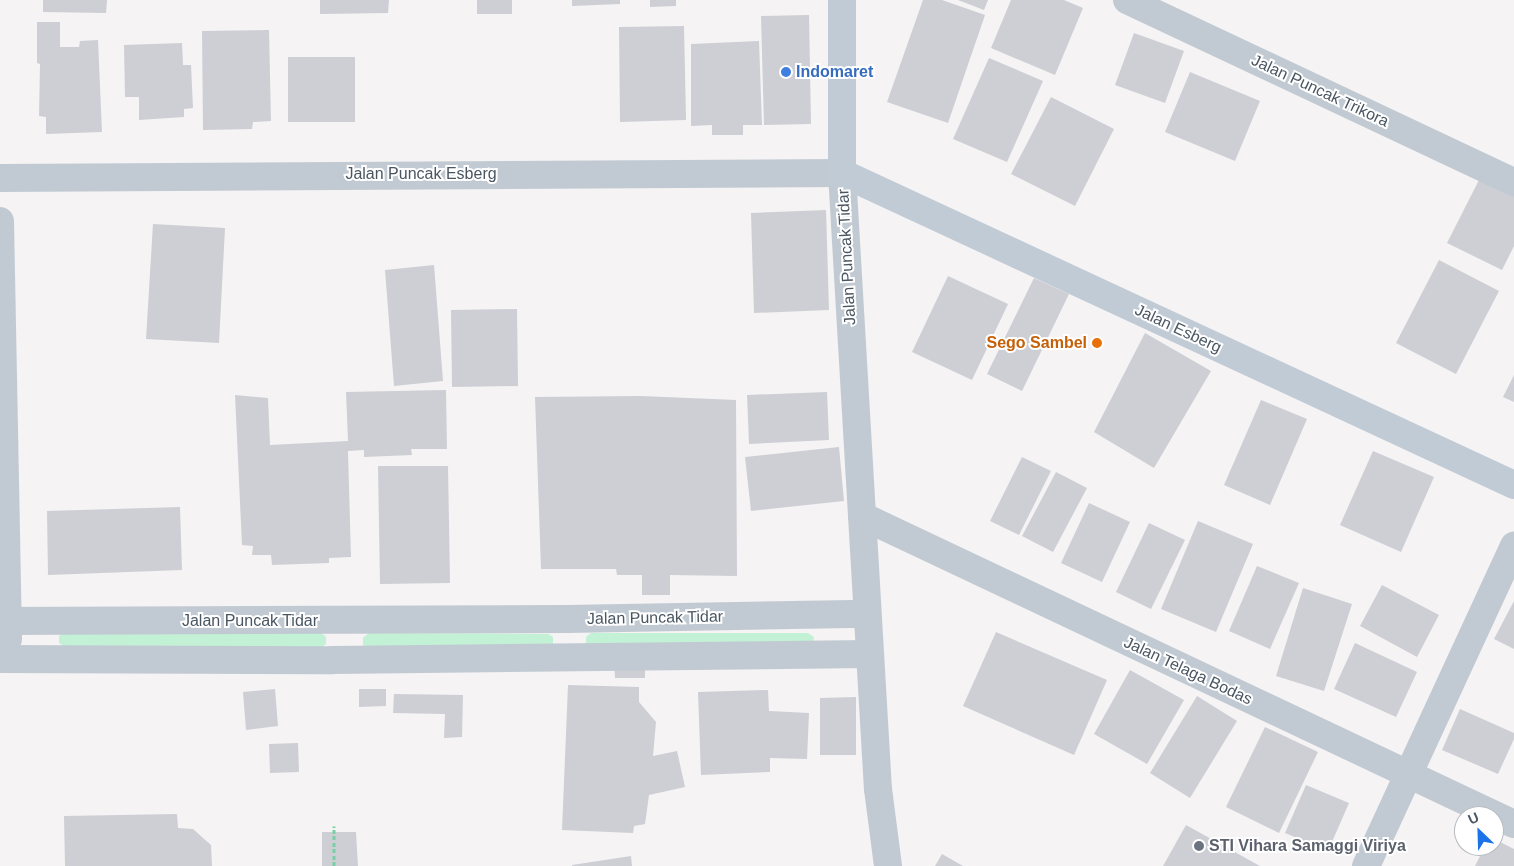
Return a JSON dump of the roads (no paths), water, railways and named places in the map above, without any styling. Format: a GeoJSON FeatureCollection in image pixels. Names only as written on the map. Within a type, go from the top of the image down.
{"type":"FeatureCollection","features":[{"type":"Feature","properties":{"kind":"main road"},"geometry":{"type":"LineString","coordinates":[[842,0],[842,173]]}},
{"type":"Feature","properties":{"kind":"main road","name":"Jalan Esberg"},"geometry":{"type":"LineString","coordinates":[[842,173],[1514,485]]}},
{"type":"Feature","properties":{"kind":"street","name":"Jalan Puncak Trikora"},"geometry":{"type":"LineString","coordinates":[[1126,0],[1514,182]]}},
{"type":"Feature","properties":{"kind":"street","name":"Jalan Puncak Esberg"},"geometry":{"type":"LineString","coordinates":[[0,178],[842,173]]}},
{"type":"Feature","properties":{"kind":"street","name":"Jalan Puncak Tidar"},"geometry":{"type":"LineString","coordinates":[[3,622],[568,619],[867,614],[842,173]]}},
{"type":"Feature","properties":{"kind":"street"},"geometry":{"type":"LineString","coordinates":[[0,221],[3,622],[5,659],[345,660],[869,654]]}},
{"type":"Feature","properties":{"kind":"street","name":"Jalan Telaga Bodas"},"geometry":{"type":"LineString","coordinates":[[862,516],[1514,824]]}},
{"type":"Feature","properties":{"kind":"street"},"geometry":{"type":"LineString","coordinates":[[1366,866],[1514,545]]}},
{"type":"Feature","properties":{"kind":"street"},"geometry":{"type":"LineString","coordinates":[[867,614],[878,789],[888,866]]}},
{"type":"Feature","properties":{"kind":"street"},"geometry":{"type":"LineString","coordinates":[[568,619],[568,657]]}},
{"type":"Feature","properties":{"kind":"street"},"geometry":{"type":"LineString","coordinates":[[345,620],[345,660]]}},
{"type":"Feature","properties":{"kind":"place","name":"Indomaret"},"geometry":{"type":"Point","coordinates":[786,72]}},
{"type":"Feature","properties":{"kind":"place","name":"Sego Sambel"},"geometry":{"type":"Point","coordinates":[1097,343]}},
{"type":"Feature","properties":{"kind":"place","name":"STI Vihara Samaggi Viriya"},"geometry":{"type":"Point","coordinates":[1199,846]}}]}
